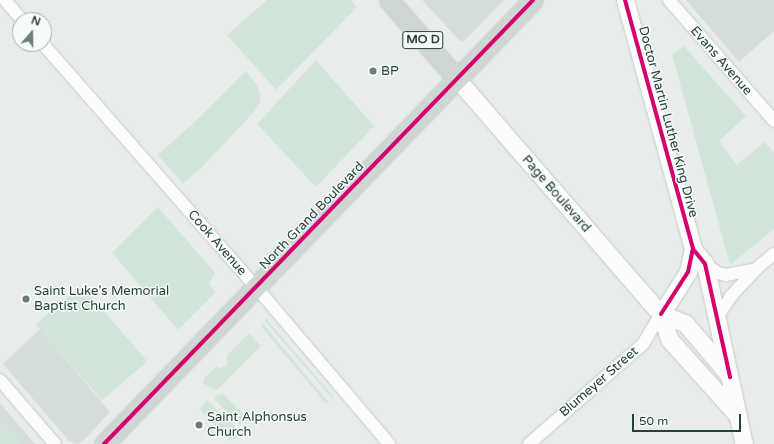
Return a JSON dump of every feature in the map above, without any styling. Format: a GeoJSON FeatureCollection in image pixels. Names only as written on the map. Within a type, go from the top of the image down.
{"type":"FeatureCollection","features":[{"type":"Feature","properties":{"kind":"main road","name":"Page Boulevard"},"geometry":{"type":"LineString","coordinates":[[389,0],[661,314],[685,323],[730,377]]}},
{"type":"Feature","properties":{"kind":"main road","name":"North Grand Boulevard"},"geometry":{"type":"LineString","coordinates":[[104,444],[533,0]]}},
{"type":"Feature","properties":{"kind":"main road","name":"Doctor Martin Luther King Drive"},"geometry":{"type":"LineString","coordinates":[[625,0],[693,249],[705,264],[744,444]]}},
{"type":"Feature","properties":{"kind":"main road","name":"Doctor Martin Luther King Drive"},"geometry":{"type":"LineString","coordinates":[[693,249],[688,272],[661,314],[669,339],[738,416]]}},
{"type":"Feature","properties":{"kind":"street"},"geometry":{"type":"LineString","coordinates":[[5,0],[15,12]]}},
{"type":"Feature","properties":{"kind":"street","name":"Evans Avenue"},"geometry":{"type":"LineString","coordinates":[[669,0],[774,121]]}},
{"type":"Feature","properties":{"kind":"street","name":"Cook Avenue"},"geometry":{"type":"LineString","coordinates":[[50,52],[256,287],[389,444]]}},
{"type":"Feature","properties":{"kind":"street"},"geometry":{"type":"LineString","coordinates":[[717,317],[725,304],[756,269],[774,254]]}},
{"type":"Feature","properties":{"kind":"street"},"geometry":{"type":"LineString","coordinates":[[705,264],[718,273],[726,275],[756,269]]}},
{"type":"Feature","properties":{"kind":"street","name":"Blumeyer Street"},"geometry":{"type":"LineString","coordinates":[[529,444],[643,344],[661,314]]}},
{"type":"Feature","properties":{"kind":"street"},"geometry":{"type":"LineString","coordinates":[[0,380],[55,444]]}},
{"type":"Feature","properties":{"kind":"shaded area"},"geometry":{"type":"Polygon","coordinates":[[[422,0],[504,0],[467,38],[461,42],[422,0]]]}},
{"type":"Feature","properties":{"kind":"shaded area"},"geometry":{"type":"Polygon","coordinates":[[[686,0],[774,0],[774,31],[739,62],[686,0]]]}},
{"type":"Feature","properties":{"kind":"shaded area"},"geometry":{"type":"Polygon","coordinates":[[[40,329],[110,412],[83,441],[77,444],[69,441],[3,364],[40,329]]]}},
{"type":"Feature","properties":{"kind":"shaded area"},"geometry":{"type":"Polygon","coordinates":[[[0,403],[35,444],[0,444],[0,403]]]}},
{"type":"Feature","properties":{"kind":"green space"},"geometry":{"type":"Polygon","coordinates":[[[267,0],[351,0],[357,7],[276,90],[227,35],[267,0]]]}},
{"type":"Feature","properties":{"kind":"green space"},"geometry":{"type":"Polygon","coordinates":[[[684,46],[746,116],[719,141],[737,165],[764,142],[774,152],[774,229],[730,265],[672,54],[684,46]]]}},
{"type":"Feature","properties":{"kind":"green space"},"geometry":{"type":"Polygon","coordinates":[[[316,60],[374,126],[316,187],[257,124],[316,60]]]}},
{"type":"Feature","properties":{"kind":"green space"},"geometry":{"type":"Polygon","coordinates":[[[246,71],[257,85],[260,94],[260,101],[257,107],[204,165],[183,184],[158,155],[201,116],[246,71]]]}},
{"type":"Feature","properties":{"kind":"green space"},"geometry":{"type":"Polygon","coordinates":[[[158,207],[215,273],[209,283],[215,293],[178,330],[112,253],[158,207]]]}},
{"type":"Feature","properties":{"kind":"green space"},"geometry":{"type":"Polygon","coordinates":[[[81,285],[147,361],[102,401],[36,324],[81,285]]]}},
{"type":"Feature","properties":{"kind":"green space"},"geometry":{"type":"Polygon","coordinates":[[[266,319],[334,397],[333,399],[264,320],[266,319]]]}},
{"type":"Feature","properties":{"kind":"green space"},"geometry":{"type":"Polygon","coordinates":[[[263,324],[329,402],[326,404],[261,326],[263,324]]]}},
{"type":"Feature","properties":{"kind":"green space"},"geometry":{"type":"Polygon","coordinates":[[[249,333],[261,346],[218,389],[214,390],[203,383],[204,378],[216,367],[221,368],[227,364],[227,355],[249,333]]]}},
{"type":"Feature","properties":{"kind":"green space"},"geometry":{"type":"Polygon","coordinates":[[[223,394],[246,417],[240,425],[215,400],[215,396],[223,394]]]}},
{"type":"Feature","properties":{"kind":"green space"},"geometry":{"type":"Polygon","coordinates":[[[207,400],[241,432],[236,439],[235,438],[231,441],[199,409],[207,400]]]}},
{"type":"Feature","properties":{"kind":"green space"},"geometry":{"type":"Polygon","coordinates":[[[0,419],[22,444],[0,444],[0,419]]]}},
{"type":"Feature","properties":{"kind":"cycle path"},"geometry":{"type":"LineString","coordinates":[[104,444],[533,0]]}},
{"type":"Feature","properties":{"kind":"cycle path"},"geometry":{"type":"LineString","coordinates":[[625,0],[693,249],[705,264],[730,377]]}},
{"type":"Feature","properties":{"kind":"cycle path"},"geometry":{"type":"LineString","coordinates":[[661,314],[688,272],[693,249]]}},
{"type":"Feature","properties":{"kind":"place","name":"BP"},"geometry":{"type":"Point","coordinates":[373,71]}},
{"type":"Feature","properties":{"kind":"place","name":"Saint Luke's Memorial Baptist Church"},"geometry":{"type":"Point","coordinates":[26,299]}},
{"type":"Feature","properties":{"kind":"place","name":"Saint Alphonsus Church"},"geometry":{"type":"Point","coordinates":[199,425]}}]}
